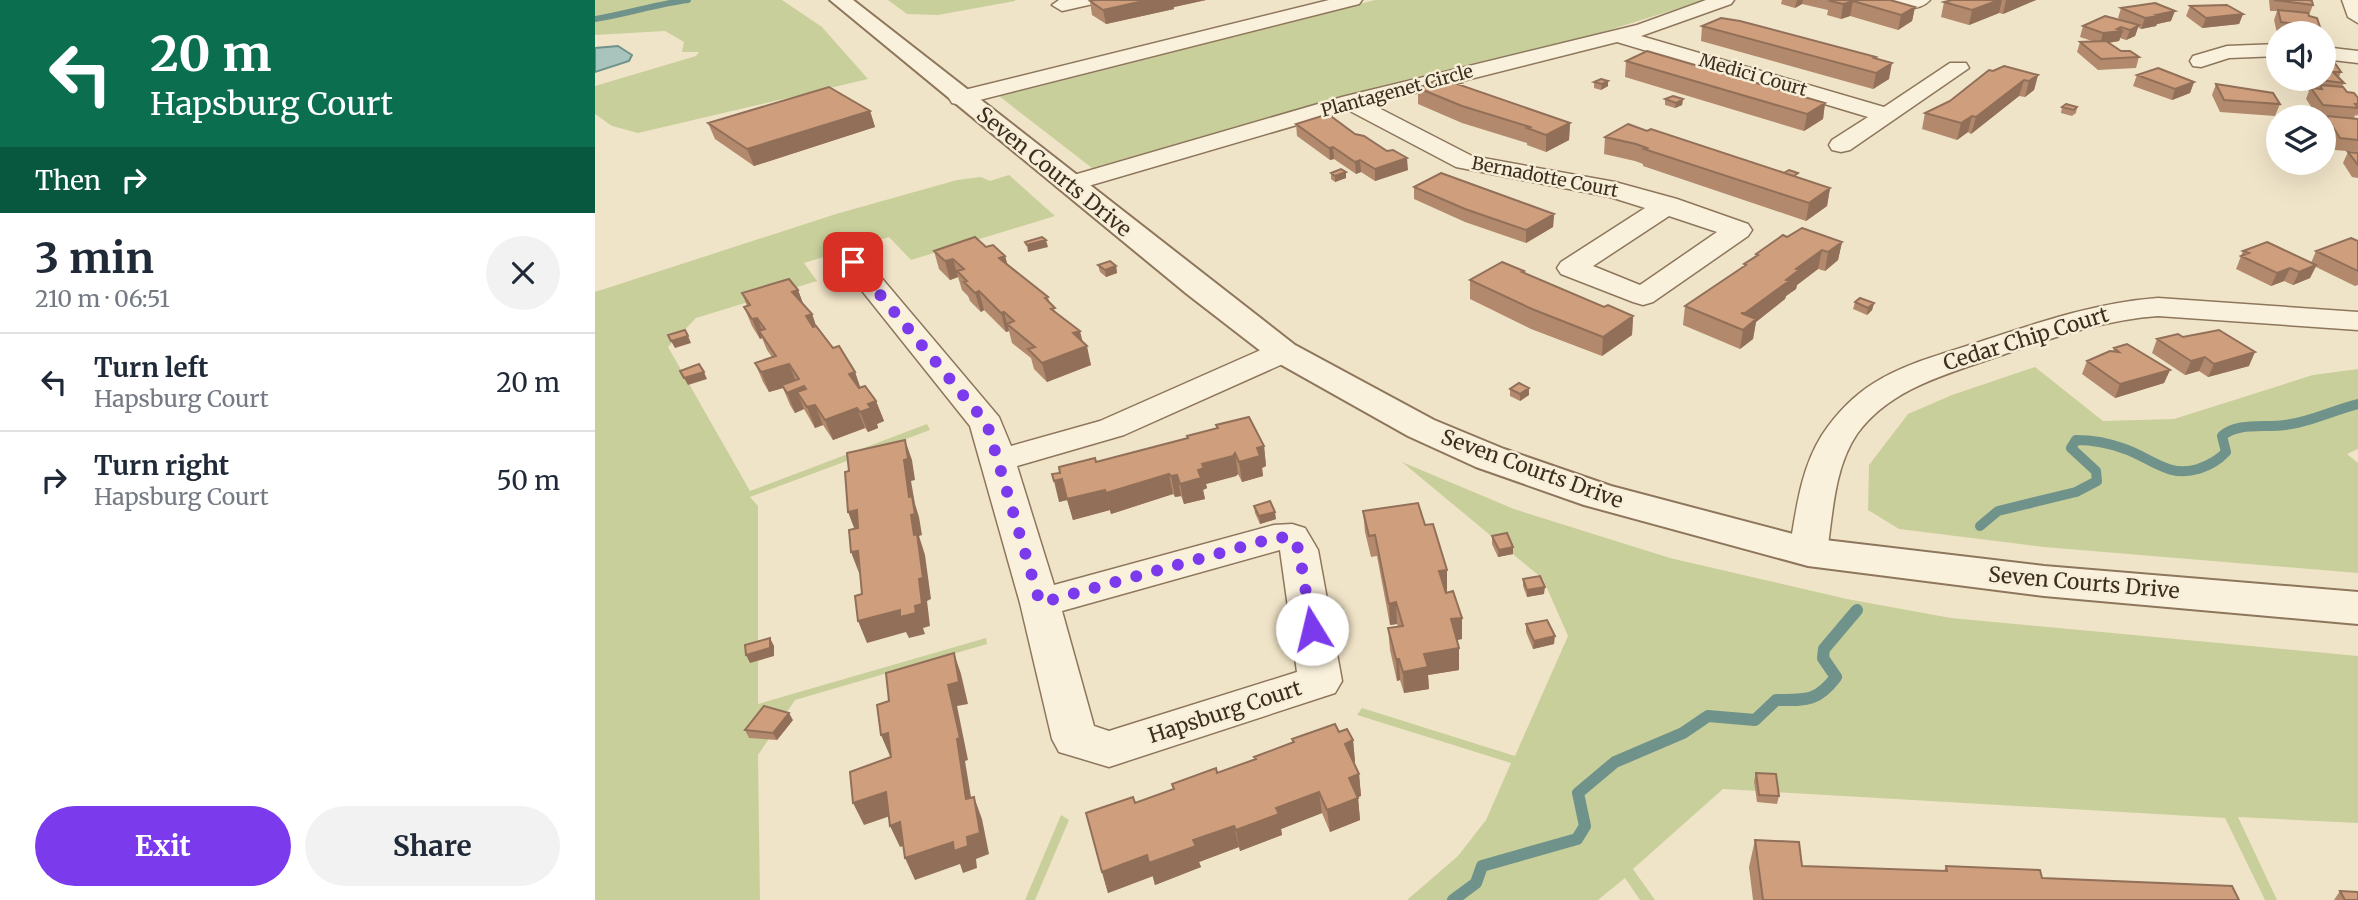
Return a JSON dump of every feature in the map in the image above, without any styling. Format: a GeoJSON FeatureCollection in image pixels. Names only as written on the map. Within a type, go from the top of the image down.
{"type":"FeatureCollection","features":[{"type":"Feature","properties":{"kind":"street","name":"Seven Courts Drive"},"geometry":{"type":"LineString","coordinates":[[840,0],[1283,352],[1332,382],[1420,428],[1490,458],[1598,496],[1808,552],[2044,581],[2358,608]]}},
{"type":"Feature","properties":{"kind":"street"},"geometry":{"type":"LineString","coordinates":[[1062,5],[1086,0]]}},
{"type":"Feature","properties":{"kind":"street","name":"Plantagenet Circle"},"geometry":{"type":"LineString","coordinates":[[1069,184],[1350,102],[1619,36],[1724,0]]}},
{"type":"Feature","properties":{"kind":"street"},"geometry":{"type":"LineString","coordinates":[[1889,0],[1912,3],[1920,0]]}},
{"type":"Feature","properties":{"kind":"street"},"geometry":{"type":"LineString","coordinates":[[2352,0],[2358,17]]}},
{"type":"Feature","properties":{"kind":"street"},"geometry":{"type":"LineString","coordinates":[[960,98],[1342,1]]}},
{"type":"Feature","properties":{"kind":"street","name":"Medici Court"},"geometry":{"type":"LineString","coordinates":[[1619,36],[1888,115]]}},
{"type":"Feature","properties":{"kind":"street"},"geometry":{"type":"LineString","coordinates":[[2201,61],[2227,52],[2266,50]]}},
{"type":"Feature","properties":{"kind":"street"},"geometry":{"type":"LineString","coordinates":[[2336,54],[2358,57]]}},
{"type":"Feature","properties":{"kind":"street"},"geometry":{"type":"LineString","coordinates":[[1842,145],[1958,68]]}},
{"type":"Feature","properties":{"kind":"street","name":"Bernadotte Court"},"geometry":{"type":"LineString","coordinates":[[1350,102],[1465,162],[1615,190],[1668,205],[1738,230],[1643,296],[1571,268],[1668,205]]}},
{"type":"Feature","properties":{"kind":"street","name":"Hapsburg Court"},"geometry":{"type":"LineString","coordinates":[[853,262],[987,424],[1040,603],[1075,739],[1109,749],[1320,681],[1299,550],[1292,537],[1274,538],[1040,603]]}},
{"type":"Feature","properties":{"kind":"street","name":"Cedar Chip Court"},"geometry":{"type":"LineString","coordinates":[[1808,552],[1822,476],[1834,444],[1853,418],[1894,385],[1937,367],[2086,316],[2132,308],[2158,307],[2358,321]]}},
{"type":"Feature","properties":{"kind":"street"},"geometry":{"type":"LineString","coordinates":[[996,461],[1112,428],[1283,352]]}},
{"type":"Feature","properties":{"kind":"green space"},"geometry":{"type":"Polygon","coordinates":[[[595,0],[782,0],[822,27],[868,79],[638,133],[612,126],[595,114],[595,86],[696,56],[699,52],[682,52],[684,42],[665,31],[595,35],[595,0]]]}},
{"type":"Feature","properties":{"kind":"green space"},"geometry":{"type":"Polygon","coordinates":[[[888,0],[1015,1],[938,15],[907,14],[888,0]]]}},
{"type":"Feature","properties":{"kind":"green space"},"geometry":{"type":"Polygon","coordinates":[[[1375,0],[1705,0],[1600,33],[1384,85],[1092,168],[999,96],[1375,0]]]}},
{"type":"Feature","properties":{"kind":"green space"},"geometry":{"type":"Polygon","coordinates":[[[1009,175],[1055,216],[911,260],[889,237],[804,263],[817,281],[696,318],[668,347],[750,491],[927,424],[930,430],[750,497],[758,506],[758,704],[986,638],[987,644],[795,700],[758,755],[760,900],[595,900],[595,292],[836,214],[957,180],[981,177],[990,181],[1009,175]]]}},
{"type":"Feature","properties":{"kind":"green space"},"geometry":{"type":"Polygon","coordinates":[[[2035,367],[2103,421],[2174,419],[2313,375],[2358,369],[2358,449],[2347,454],[2358,463],[2358,573],[2044,547],[1899,529],[1868,510],[1869,465],[1908,414],[1952,395],[2035,367]]]}},
{"type":"Feature","properties":{"kind":"green space"},"geometry":{"type":"Polygon","coordinates":[[[1402,462],[1514,509],[1670,558],[1847,599],[1951,618],[2358,656],[2358,823],[2238,817],[2277,900],[2265,900],[2225,818],[1723,789],[1633,869],[1655,900],[1640,900],[1625,878],[1598,900],[1407,900],[1458,856],[1486,820],[1511,763],[1357,715],[1362,708],[1515,756],[1568,636],[1543,579],[1402,462]]]}},
{"type":"Feature","properties":{"kind":"green space"},"geometry":{"type":"Polygon","coordinates":[[[1061,815],[1069,820],[1035,900],[1025,900],[1061,815]]]}},
{"type":"Feature","properties":{"kind":"water"},"geometry":{"type":"Polygon","coordinates":[[[618,46],[632,55],[629,61],[595,72],[595,48],[618,46]]]}},
{"type":"Feature","properties":{"kind":"building"},"geometry":{"type":"Polygon","coordinates":[[[1148,0],[1103,10],[1090,1],[1148,0]]]}},
{"type":"Feature","properties":{"kind":"building"},"geometry":{"type":"Polygon","coordinates":[[[1890,0],[1915,7],[1901,15],[1853,1],[1843,4],[1830,1],[1890,0]]]}},
{"type":"Feature","properties":{"kind":"building"},"geometry":{"type":"Polygon","coordinates":[[[1999,0],[1972,10],[1944,2],[1999,0]]]}},
{"type":"Feature","properties":{"kind":"building"},"geometry":{"type":"Polygon","coordinates":[[[2274,0],[2309,0],[2313,5],[2274,0]]]}},
{"type":"Feature","properties":{"kind":"building"},"geometry":{"type":"Polygon","coordinates":[[[2155,3],[2175,11],[2145,18],[2121,8],[2155,3]]]}},
{"type":"Feature","properties":{"kind":"building"},"geometry":{"type":"Polygon","coordinates":[[[2227,5],[2243,14],[2206,18],[2190,6],[2227,5]]]}},
{"type":"Feature","properties":{"kind":"building"},"geometry":{"type":"Polygon","coordinates":[[[2278,10],[2308,13],[2318,21],[2281,21],[2278,10]]]}},
{"type":"Feature","properties":{"kind":"building"},"geometry":{"type":"Polygon","coordinates":[[[2105,16],[2139,25],[2130,30],[2121,27],[2117,29],[2123,31],[2103,33],[2083,26],[2105,16]]]}},
{"type":"Feature","properties":{"kind":"building"},"geometry":{"type":"Polygon","coordinates":[[[1721,18],[1892,63],[1876,73],[1702,26],[1721,18]]]}},
{"type":"Feature","properties":{"kind":"building"},"geometry":{"type":"Polygon","coordinates":[[[2106,41],[2121,51],[2130,51],[2139,57],[2101,59],[2080,42],[2106,41]]]}},
{"type":"Feature","properties":{"kind":"building"},"geometry":{"type":"Polygon","coordinates":[[[1647,51],[1825,103],[1807,114],[1626,61],[1647,51]]]}},
{"type":"Feature","properties":{"kind":"building"},"geometry":{"type":"Polygon","coordinates":[[[2004,66],[2038,75],[2029,81],[2024,80],[1976,117],[1972,116],[1961,123],[1925,113],[1950,101],[1989,70],[2004,66]]]}},
{"type":"Feature","properties":{"kind":"building"},"geometry":{"type":"Polygon","coordinates":[[[2158,68],[2194,82],[2175,89],[2137,75],[2158,68]]]}},
{"type":"Feature","properties":{"kind":"building"},"geometry":{"type":"Polygon","coordinates":[[[1444,77],[1461,83],[1457,84],[1570,123],[1546,135],[1418,88],[1444,77]]]}},
{"type":"Feature","properties":{"kind":"building"},"geometry":{"type":"Polygon","coordinates":[[[1601,79],[1608,81],[1602,84],[1594,82],[1601,79]]]}},
{"type":"Feature","properties":{"kind":"building"},"geometry":{"type":"Polygon","coordinates":[[[2216,84],[2273,93],[2280,104],[2224,100],[2216,84]]]}},
{"type":"Feature","properties":{"kind":"building"},"geometry":{"type":"Polygon","coordinates":[[[2336,86],[2343,87],[2358,98],[2358,104],[2355,104],[2358,108],[2323,105],[2313,91],[2336,91],[2336,86]]]}},
{"type":"Feature","properties":{"kind":"building"},"geometry":{"type":"Polygon","coordinates":[[[829,87],[870,111],[747,149],[708,123],[829,87]]]}},
{"type":"Feature","properties":{"kind":"building"},"geometry":{"type":"Polygon","coordinates":[[[1673,96],[1683,99],[1676,103],[1665,99],[1673,96]]]}},
{"type":"Feature","properties":{"kind":"building"},"geometry":{"type":"Polygon","coordinates":[[[2066,104],[2077,107],[2074,110],[2062,107],[2066,104]]]}},
{"type":"Feature","properties":{"kind":"building"},"geometry":{"type":"Polygon","coordinates":[[[1328,114],[1355,134],[1407,158],[1375,169],[1360,160],[1355,162],[1333,147],[1329,148],[1296,124],[1328,114]]]}},
{"type":"Feature","properties":{"kind":"building"},"geometry":{"type":"Polygon","coordinates":[[[2336,117],[2358,119],[2358,140],[2340,138],[2336,132],[2336,117]]]}},
{"type":"Feature","properties":{"kind":"building"},"geometry":{"type":"Polygon","coordinates":[[[1628,124],[1647,131],[1651,129],[1830,188],[1809,203],[1644,149],[1647,148],[1636,144],[1605,137],[1628,124]]]}},
{"type":"Feature","properties":{"kind":"building"},"geometry":{"type":"Polygon","coordinates":[[[2348,152],[2358,153],[2358,165],[2348,152]]]}},
{"type":"Feature","properties":{"kind":"building"},"geometry":{"type":"Polygon","coordinates":[[[1341,169],[1346,172],[1335,176],[1331,173],[1341,169]]]}},
{"type":"Feature","properties":{"kind":"building"},"geometry":{"type":"Polygon","coordinates":[[[1789,170],[1798,173],[1794,176],[1784,173],[1789,170]]]}},
{"type":"Feature","properties":{"kind":"building"},"geometry":{"type":"Polygon","coordinates":[[[1441,173],[1554,214],[1526,230],[1465,209],[1414,187],[1441,173]]]}},
{"type":"Feature","properties":{"kind":"building"},"geometry":{"type":"Polygon","coordinates":[[[1802,228],[1842,242],[1828,252],[1822,250],[1796,269],[1799,270],[1786,280],[1789,281],[1745,313],[1741,313],[1756,319],[1743,330],[1685,306],[1746,265],[1744,264],[1758,255],[1756,254],[1783,235],[1787,237],[1802,228]]]}},
{"type":"Feature","properties":{"kind":"building"},"geometry":{"type":"Polygon","coordinates":[[[975,237],[986,247],[993,245],[1005,256],[999,258],[1048,297],[1045,298],[1055,308],[1051,309],[1080,331],[1073,333],[1087,346],[1042,363],[1028,349],[1035,347],[1007,324],[1014,321],[1004,312],[1001,313],[979,291],[975,293],[964,282],[967,281],[957,271],[964,269],[953,259],[945,261],[934,251],[975,237]]]}},
{"type":"Feature","properties":{"kind":"building"},"geometry":{"type":"Polygon","coordinates":[[[1042,237],[1046,240],[1027,245],[1025,242],[1042,237]]]}},
{"type":"Feature","properties":{"kind":"building"},"geometry":{"type":"Polygon","coordinates":[[[2351,238],[2358,241],[2358,271],[2316,251],[2351,238]]]}},
{"type":"Feature","properties":{"kind":"building"},"geometry":{"type":"Polygon","coordinates":[[[2267,242],[2316,265],[2299,272],[2290,268],[2277,273],[2241,256],[2249,253],[2243,251],[2267,242]]]}},
{"type":"Feature","properties":{"kind":"building"},"geometry":{"type":"Polygon","coordinates":[[[1110,261],[1116,266],[1105,270],[1098,265],[1110,261]]]}},
{"type":"Feature","properties":{"kind":"building"},"geometry":{"type":"Polygon","coordinates":[[[1502,262],[1604,307],[1608,305],[1633,316],[1603,337],[1532,309],[1470,280],[1502,262]]]}},
{"type":"Feature","properties":{"kind":"building"},"geometry":{"type":"Polygon","coordinates":[[[789,279],[798,290],[792,292],[812,314],[806,316],[813,327],[816,326],[833,348],[839,346],[855,372],[849,374],[859,388],[865,386],[876,401],[868,404],[871,408],[860,412],[857,408],[825,420],[815,405],[807,407],[797,392],[806,389],[804,386],[787,393],[782,385],[799,379],[789,364],[761,372],[755,363],[776,356],[759,331],[765,329],[757,318],[752,319],[744,307],[750,305],[742,293],[789,279]]]}},
{"type":"Feature","properties":{"kind":"building"},"geometry":{"type":"Polygon","coordinates":[[[1860,298],[1874,303],[1868,308],[1855,302],[1860,298]]]}},
{"type":"Feature","properties":{"kind":"building"},"geometry":{"type":"Polygon","coordinates":[[[685,330],[688,336],[671,341],[668,335],[685,330]]]}},
{"type":"Feature","properties":{"kind":"building"},"geometry":{"type":"Polygon","coordinates":[[[2219,330],[2255,352],[2214,364],[2205,357],[2191,361],[2157,339],[2178,334],[2183,337],[2219,330]]]}},
{"type":"Feature","properties":{"kind":"building"},"geometry":{"type":"Polygon","coordinates":[[[2127,344],[2170,370],[2120,384],[2087,361],[2110,351],[2119,352],[2114,348],[2127,344]]]}},
{"type":"Feature","properties":{"kind":"building"},"geometry":{"type":"Polygon","coordinates":[[[699,364],[704,372],[684,378],[680,371],[699,364]]]}},
{"type":"Feature","properties":{"kind":"building"},"geometry":{"type":"Polygon","coordinates":[[[1519,383],[1529,388],[1520,394],[1510,389],[1519,383]]]}},
{"type":"Feature","properties":{"kind":"building"},"geometry":{"type":"Polygon","coordinates":[[[1249,417],[1264,446],[1257,448],[1260,456],[1239,462],[1235,453],[1233,456],[1202,464],[1204,468],[1198,470],[1201,478],[1180,484],[1177,475],[1169,474],[1106,493],[1105,490],[1067,499],[1062,479],[1054,481],[1052,474],[1060,473],[1059,467],[1095,458],[1096,462],[1188,438],[1187,436],[1218,428],[1216,425],[1249,417]]]}},
{"type":"Feature","properties":{"kind":"building"},"geometry":{"type":"Polygon","coordinates":[[[905,440],[908,459],[904,460],[909,497],[912,496],[915,514],[911,515],[914,535],[917,534],[923,578],[919,579],[922,604],[915,606],[916,613],[900,617],[900,610],[858,621],[855,596],[862,594],[858,551],[851,552],[849,530],[858,528],[857,510],[848,512],[845,472],[849,471],[847,453],[905,440]]]}},
{"type":"Feature","properties":{"kind":"building"},"geometry":{"type":"Polygon","coordinates":[[[1270,501],[1275,512],[1259,516],[1254,506],[1270,501]]]}},
{"type":"Feature","properties":{"kind":"building"},"geometry":{"type":"Polygon","coordinates":[[[1418,503],[1425,525],[1433,524],[1447,570],[1439,571],[1446,593],[1453,591],[1462,618],[1451,619],[1459,648],[1424,654],[1428,667],[1403,672],[1399,659],[1396,659],[1388,628],[1403,626],[1396,602],[1389,604],[1375,535],[1369,536],[1363,511],[1418,503]]]}},
{"type":"Feature","properties":{"kind":"building"},"geometry":{"type":"Polygon","coordinates":[[[1507,533],[1513,547],[1499,550],[1492,536],[1507,533]]]}},
{"type":"Feature","properties":{"kind":"building"},"geometry":{"type":"Polygon","coordinates":[[[1540,576],[1545,587],[1527,590],[1523,579],[1540,576]]]}},
{"type":"Feature","properties":{"kind":"building"},"geometry":{"type":"Polygon","coordinates":[[[1547,620],[1555,636],[1534,641],[1526,624],[1547,620]]]}},
{"type":"Feature","properties":{"kind":"building"},"geometry":{"type":"Polygon","coordinates":[[[770,638],[770,648],[746,655],[745,645],[770,638]]]}},
{"type":"Feature","properties":{"kind":"building"},"geometry":{"type":"Polygon","coordinates":[[[954,653],[959,682],[948,685],[960,738],[957,739],[966,799],[974,797],[980,833],[967,837],[968,846],[954,851],[953,842],[905,858],[900,822],[890,826],[886,792],[853,803],[850,772],[891,757],[888,733],[881,735],[877,705],[889,701],[886,673],[954,653]]]}},
{"type":"Feature","properties":{"kind":"building"},"geometry":{"type":"Polygon","coordinates":[[[764,706],[789,713],[773,733],[745,730],[764,706]]]}},
{"type":"Feature","properties":{"kind":"building"},"geometry":{"type":"Polygon","coordinates":[[[1335,724],[1339,732],[1347,729],[1353,740],[1345,744],[1359,774],[1349,778],[1358,798],[1327,810],[1319,792],[1276,808],[1279,814],[1236,830],[1234,826],[1193,840],[1196,846],[1149,863],[1147,855],[1102,872],[1086,813],[1133,797],[1135,803],[1174,789],[1172,784],[1216,768],[1217,773],[1256,759],[1254,757],[1294,742],[1292,739],[1335,724]]]}},
{"type":"Feature","properties":{"kind":"building"},"geometry":{"type":"Polygon","coordinates":[[[1756,773],[1776,774],[1779,796],[1759,795],[1756,773]]]}},
{"type":"Feature","properties":{"kind":"building"},"geometry":{"type":"Polygon","coordinates":[[[1755,840],[1799,842],[1802,866],[1947,871],[1946,866],[2040,870],[2042,878],[2232,886],[2239,900],[1763,900],[1755,840]]]}},
{"type":"Feature","properties":{"kind":"building"},"geometry":{"type":"Polygon","coordinates":[[[2340,891],[2358,892],[2358,900],[2345,900],[2340,891]]]}},
{"type":"Feature","properties":{"kind":"waterway"},"geometry":{"type":"LineString","coordinates":[[595,19],[688,0]]}},
{"type":"Feature","properties":{"kind":"waterway"},"geometry":{"type":"LineString","coordinates":[[1980,526],[1998,511],[2076,492],[2097,481],[2096,471],[2071,448],[2076,440],[2113,445],[2160,466],[2187,471],[2206,466],[2223,455],[2226,452],[2222,436],[2235,429],[2295,423],[2358,404]]}},
{"type":"Feature","properties":{"kind":"waterway"},"geometry":{"type":"LineString","coordinates":[[1453,900],[1476,883],[1482,866],[1577,839],[1585,826],[1578,793],[1615,762],[1683,733],[1708,716],[1755,720],[1776,700],[1810,698],[1823,691],[1836,677],[1823,658],[1824,649],[1857,610]]}},
{"type":"Feature","properties":{"kind":"route"},"geometry":{"type":"LineString","coordinates":[[853,262],[987,424],[1040,603],[1274,538],[1292,537],[1299,550],[1312,629]]}}]}
